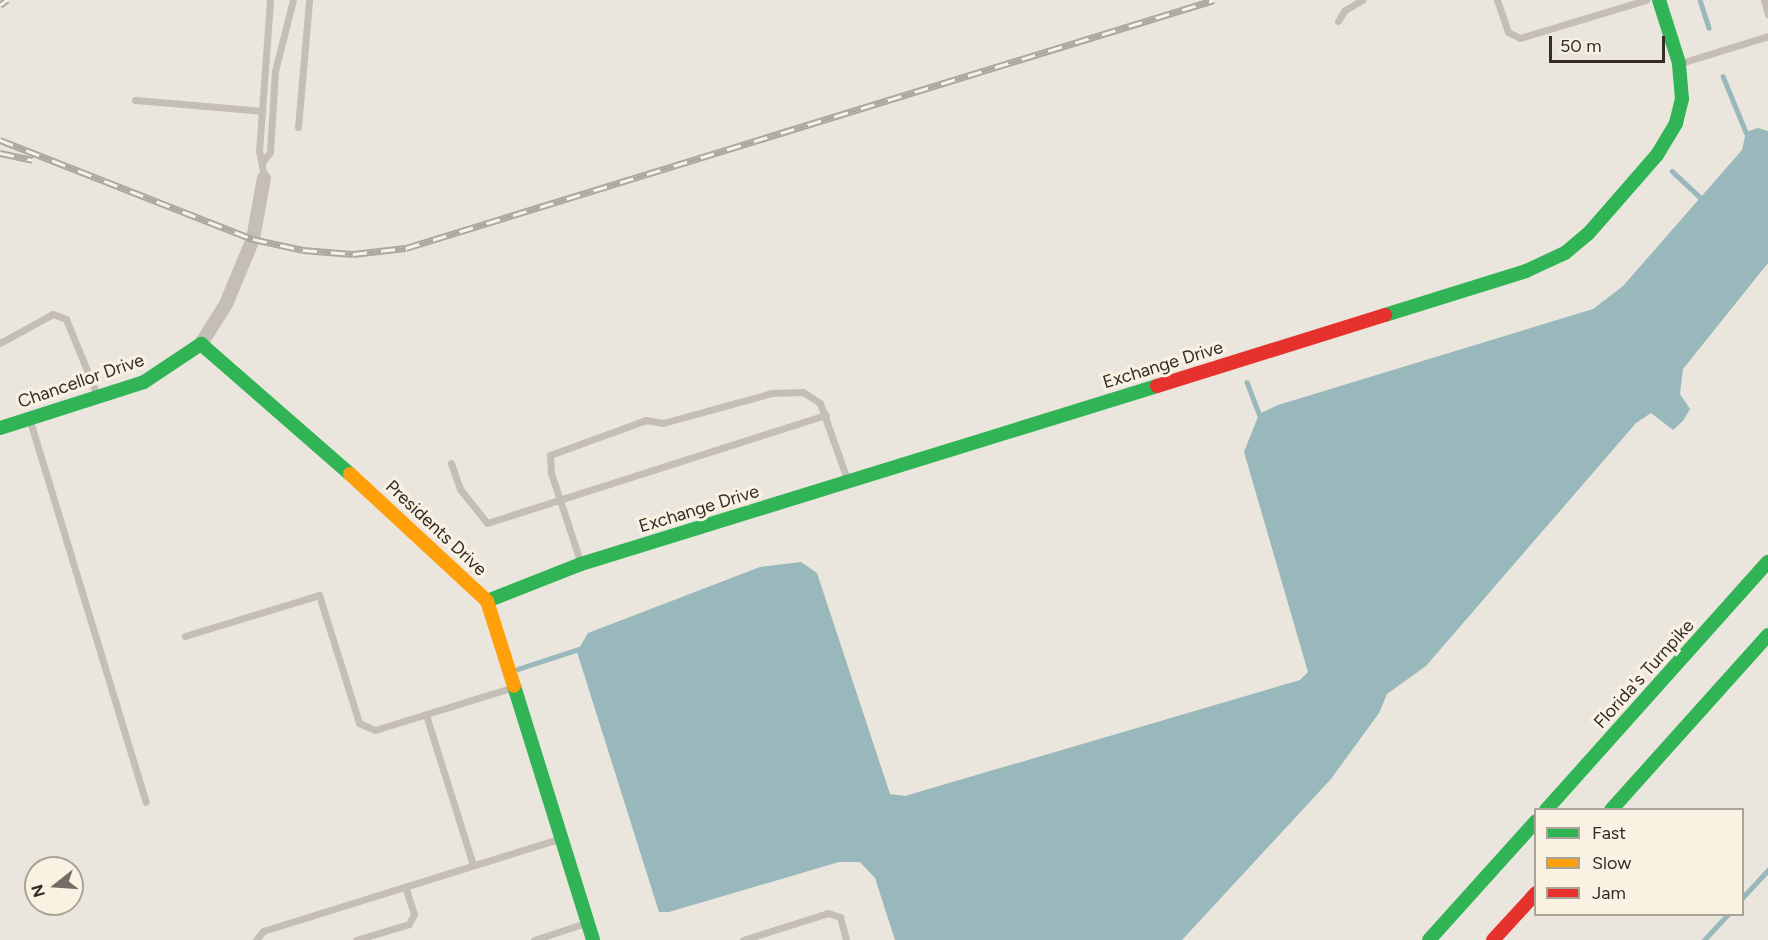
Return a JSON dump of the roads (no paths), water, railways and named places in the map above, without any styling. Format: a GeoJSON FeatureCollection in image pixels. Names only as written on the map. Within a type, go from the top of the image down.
{"type":"FeatureCollection","features":[{"type":"Feature","properties":{"kind":"main road","name":"Exchange Drive"},"geometry":{"type":"LineString","coordinates":[[487,601],[581,564],[1526,271],[1565,253],[1588,234],[1657,155],[1676,123],[1682,99],[1679,63],[1659,0]]}},
{"type":"Feature","properties":{"kind":"main road","name":"Chancellor Drive"},"geometry":{"type":"LineString","coordinates":[[0,428],[144,382],[201,344]]}},
{"type":"Feature","properties":{"kind":"main road","name":"Presidents Drive"},"geometry":{"type":"LineString","coordinates":[[201,344],[462,574],[487,601],[593,940]]}},
{"type":"Feature","properties":{"kind":"main road","name":"Florida's Turnpike"},"geometry":{"type":"LineString","coordinates":[[1548,808],[1768,562]]}},
{"type":"Feature","properties":{"kind":"main road"},"geometry":{"type":"LineString","coordinates":[[1613,808],[1768,635]]}},
{"type":"Feature","properties":{"kind":"main road"},"geometry":{"type":"LineString","coordinates":[[1429,940],[1534,823]]}},
{"type":"Feature","properties":{"kind":"main road"},"geometry":{"type":"LineString","coordinates":[[1493,940],[1534,895]]}},
{"type":"Feature","properties":{"kind":"street","name":"Chancellor Drive"},"geometry":{"type":"LineString","coordinates":[[201,344],[226,304],[253,239],[264,178]]}},
{"type":"Feature","properties":{"kind":"lane"},"geometry":{"type":"LineString","coordinates":[[264,178],[263,161],[259,151],[270,0]]}},
{"type":"Feature","properties":{"kind":"lane"},"geometry":{"type":"LineString","coordinates":[[263,161],[270,152],[275,70],[292,0]]}},
{"type":"Feature","properties":{"kind":"lane"},"geometry":{"type":"LineString","coordinates":[[298,127],[309,0]]}},
{"type":"Feature","properties":{"kind":"lane"},"geometry":{"type":"LineString","coordinates":[[1338,21],[1345,10],[1362,0]]}},
{"type":"Feature","properties":{"kind":"lane"},"geometry":{"type":"LineString","coordinates":[[1497,0],[1508,32],[1520,38],[1646,0]]}},
{"type":"Feature","properties":{"kind":"lane"},"geometry":{"type":"LineString","coordinates":[[1764,0],[1768,14]]}},
{"type":"Feature","properties":{"kind":"lane"},"geometry":{"type":"LineString","coordinates":[[1679,63],[1768,36]]}},
{"type":"Feature","properties":{"kind":"lane"},"geometry":{"type":"LineString","coordinates":[[135,100],[263,111]]}},
{"type":"Feature","properties":{"kind":"lane"},"geometry":{"type":"LineString","coordinates":[[0,343],[53,314],[66,319],[98,398]]}},
{"type":"Feature","properties":{"kind":"lane"},"geometry":{"type":"LineString","coordinates":[[581,564],[560,500],[550,455],[646,420],[663,423],[772,393],[803,392],[820,403],[848,481]]}},
{"type":"Feature","properties":{"kind":"lane"},"geometry":{"type":"LineString","coordinates":[[451,463],[460,489],[488,523],[825,415]]}},
{"type":"Feature","properties":{"kind":"lane"},"geometry":{"type":"LineString","coordinates":[[29,419],[146,802]]}},
{"type":"Feature","properties":{"kind":"lane"},"geometry":{"type":"LineString","coordinates":[[185,636],[319,595],[359,723],[375,730],[514,688]]}},
{"type":"Feature","properties":{"kind":"lane"},"geometry":{"type":"LineString","coordinates":[[426,715],[473,865]]}},
{"type":"Feature","properties":{"kind":"lane"},"geometry":{"type":"LineString","coordinates":[[256,940],[263,931],[561,838]]}},
{"type":"Feature","properties":{"kind":"lane"},"geometry":{"type":"LineString","coordinates":[[356,940],[409,924],[414,914],[405,886]]}},
{"type":"Feature","properties":{"kind":"lane"},"geometry":{"type":"LineString","coordinates":[[743,940],[828,913],[840,917],[846,940]]}},
{"type":"Feature","properties":{"kind":"lane"},"geometry":{"type":"LineString","coordinates":[[534,940],[588,922]]}},
{"type":"Feature","properties":{"kind":"water"},"geometry":{"type":"Polygon","coordinates":[[[1758,128],[1768,131],[1768,263],[1683,369],[1680,394],[1690,409],[1683,421],[1673,430],[1651,413],[1636,423],[1426,666],[1387,694],[1379,713],[1331,779],[1182,940],[895,940],[875,878],[860,862],[839,862],[669,912],[659,912],[577,652],[588,633],[760,567],[801,562],[817,573],[890,794],[905,796],[1300,680],[1308,672],[1244,452],[1259,414],[1278,405],[1593,309],[1623,286],[1742,150],[1746,132],[1758,128]]]}},
{"type":"Feature","properties":{"kind":"waterway"},"geometry":{"type":"LineString","coordinates":[[1700,0],[1709,28]]}},
{"type":"Feature","properties":{"kind":"waterway"},"geometry":{"type":"LineString","coordinates":[[1723,76],[1746,132]]}},
{"type":"Feature","properties":{"kind":"waterway"},"geometry":{"type":"LineString","coordinates":[[1672,171],[1701,198]]}},
{"type":"Feature","properties":{"kind":"waterway"},"geometry":{"type":"LineString","coordinates":[[1247,382],[1259,414]]}},
{"type":"Feature","properties":{"kind":"waterway"},"geometry":{"type":"LineString","coordinates":[[518,669],[579,649]]}},
{"type":"Feature","properties":{"kind":"waterway"},"geometry":{"type":"LineString","coordinates":[[1744,896],[1768,870]]}},
{"type":"Feature","properties":{"kind":"waterway"},"geometry":{"type":"LineString","coordinates":[[1704,940],[1726,916]]}},
{"type":"Feature","properties":{"kind":"railway"},"geometry":{"type":"LineString","coordinates":[[0,5],[7,0]]}},
{"type":"Feature","properties":{"kind":"railway"},"geometry":{"type":"LineString","coordinates":[[0,140],[253,239],[303,250],[353,254],[406,248],[1214,0]]}},
{"type":"Feature","properties":{"kind":"railway"},"geometry":{"type":"LineString","coordinates":[[0,153],[32,160]]}}]}
